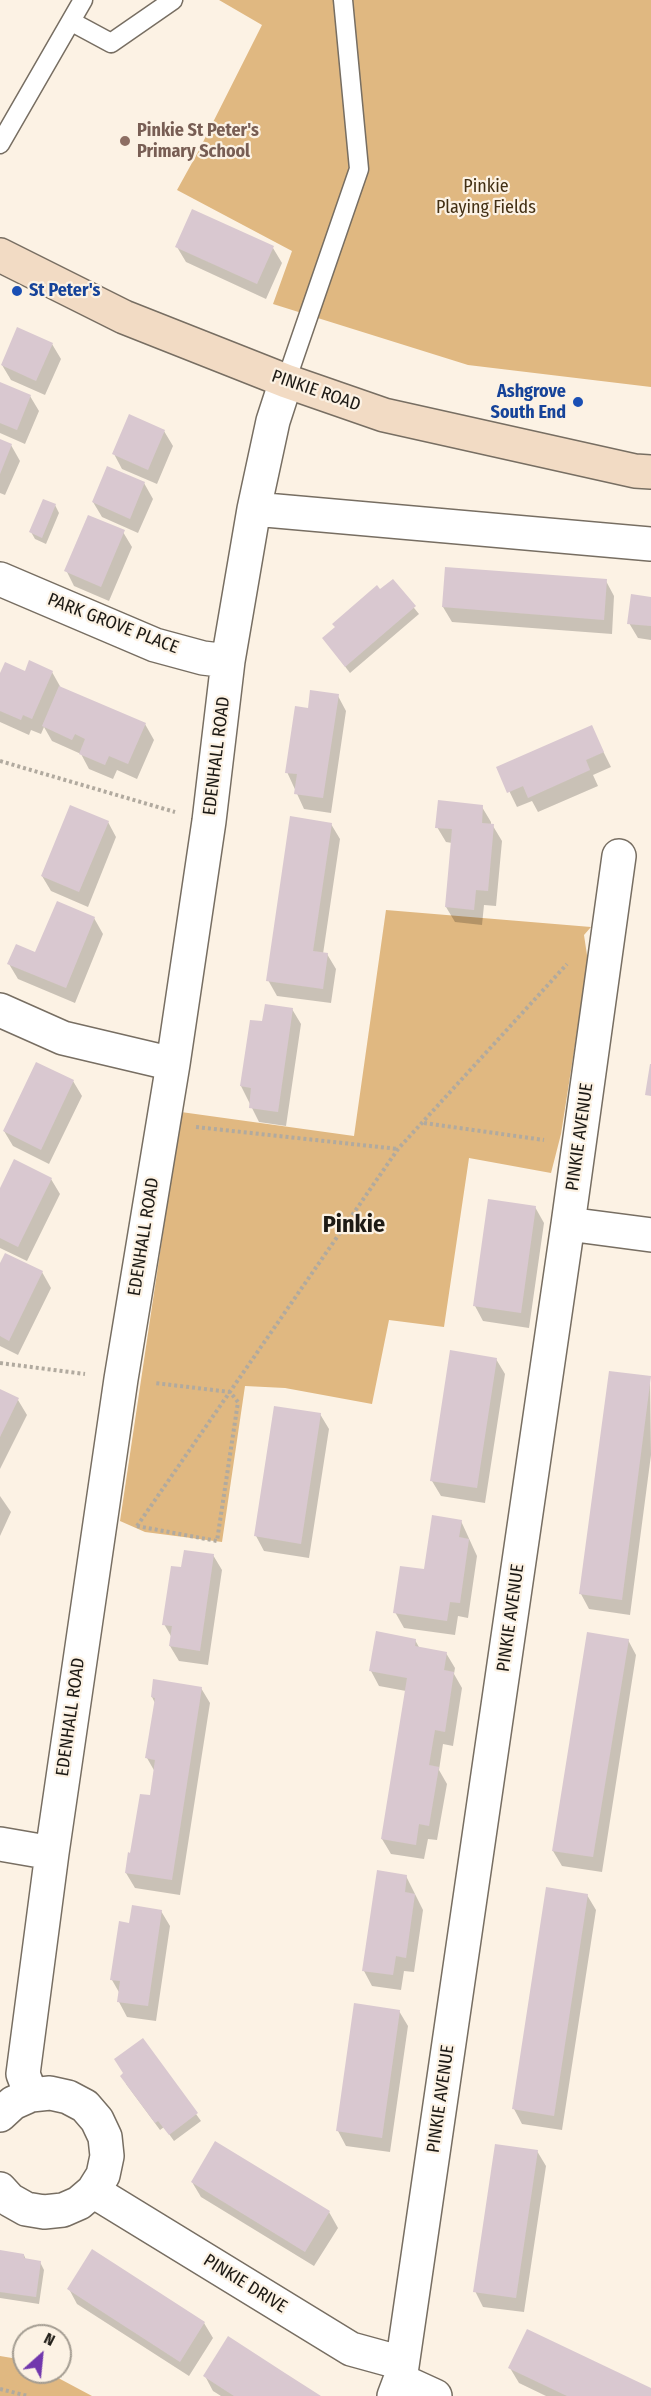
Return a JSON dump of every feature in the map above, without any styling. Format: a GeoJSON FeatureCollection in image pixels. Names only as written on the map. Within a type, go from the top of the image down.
{"type":"FeatureCollection","features":[{"type":"Feature","properties":{"kind":"main road","name":"PINKIE ROAD"},"geometry":{"type":"LineString","coordinates":[[0,255],[124,317],[286,381],[384,414],[635,471],[651,472]]}},
{"type":"Feature","properties":{"kind":"street","name":"EDENHALL ROAD"},"geometry":{"type":"LineString","coordinates":[[31,2095],[23,2074],[98,1532],[173,1064],[208,821],[228,661],[254,509],[273,421],[286,381]]}},
{"type":"Feature","properties":{"kind":"street"},"geometry":{"type":"LineString","coordinates":[[254,509],[651,544]]}},
{"type":"Feature","properties":{"kind":"street","name":"PARK GROVE PLACE"},"geometry":{"type":"LineString","coordinates":[[0,579],[155,645],[203,658],[228,661]]}},
{"type":"Feature","properties":{"kind":"street","name":"PINKIE AVENUE"},"geometry":{"type":"LineString","coordinates":[[399,2380],[568,1224],[619,856]]}},
{"type":"Feature","properties":{"kind":"street"},"geometry":{"type":"LineString","coordinates":[[0,1010],[63,1038],[173,1064]]}},
{"type":"Feature","properties":{"kind":"street"},"geometry":{"type":"LineString","coordinates":[[568,1224],[651,1234]]}},
{"type":"Feature","properties":{"kind":"street"},"geometry":{"type":"LineString","coordinates":[[0,1845],[52,1852]]}},
{"type":"Feature","properties":{"kind":"street"},"geometry":{"type":"LineString","coordinates":[[0,2115],[13,2103],[31,2095],[50,2093],[68,2097],[85,2106],[97,2120],[105,2137],[107,2156],[103,2175],[93,2191],[79,2203],[63,2210],[44,2212],[26,2209],[10,2200],[0,2189]]}},
{"type":"Feature","properties":{"kind":"street","name":"PINKIE DRIVE"},"geometry":{"type":"LineString","coordinates":[[93,2191],[399,2380],[435,2396]]}},
{"type":"Feature","properties":{"kind":"lane"},"geometry":{"type":"LineString","coordinates":[[0,144],[83,0]]}},
{"type":"Feature","properties":{"kind":"lane"},"geometry":{"type":"LineString","coordinates":[[72,22],[111,43],[173,0]]}},
{"type":"Feature","properties":{"kind":"lane"},"geometry":{"type":"LineString","coordinates":[[286,381],[359,169],[342,0]]}},
{"type":"Feature","properties":{"kind":"path"},"geometry":{"type":"LineString","coordinates":[[0,761],[208,821]]}},
{"type":"Feature","properties":{"kind":"path"},"geometry":{"type":"LineString","coordinates":[[98,1532],[134,1539],[136,1526],[398,1149],[584,945],[608,936]]}},
{"type":"Feature","properties":{"kind":"path"},"geometry":{"type":"LineString","coordinates":[[166,1107],[192,1109],[190,1126],[398,1149]]}},
{"type":"Feature","properties":{"kind":"path"},"geometry":{"type":"LineString","coordinates":[[423,1123],[579,1146]]}},
{"type":"Feature","properties":{"kind":"path"},"geometry":{"type":"LineString","coordinates":[[0,1362],[230,1392],[238,1402],[218,1541],[136,1526]]}},
{"type":"Feature","properties":{"kind":"path"},"geometry":{"type":"LineString","coordinates":[[0,2389],[28,2396]]}},
{"type":"Feature","properties":{"kind":"green space","name":"Pinkie Playing Fields"},"geometry":{"type":"Polygon","coordinates":[[[219,0],[651,0],[651,387],[468,365],[273,304],[292,251],[177,190],[262,25],[219,0]]]}},
{"type":"Feature","properties":{"kind":"green space"},"geometry":{"type":"Polygon","coordinates":[[[386,910],[591,927],[584,935],[588,962],[561,1134],[551,1173],[469,1158],[444,1327],[389,1320],[372,1404],[285,1388],[245,1386],[222,1542],[145,1532],[120,1521],[181,1112],[354,1136],[386,910]]]}},
{"type":"Feature","properties":{"kind":"green space"},"geometry":{"type":"Polygon","coordinates":[[[0,2356],[12,2358],[12,2384],[70,2384],[92,2396],[0,2396],[0,2356]]]}},
{"type":"Feature","properties":{"kind":"building"},"geometry":{"type":"Polygon","coordinates":[[[192,209],[274,246],[257,284],[175,247],[192,209]]]}},
{"type":"Feature","properties":{"kind":"building"},"geometry":{"type":"Polygon","coordinates":[[[17,327],[53,343],[36,381],[1,365],[17,327]]]}},
{"type":"Feature","properties":{"kind":"building"},"geometry":{"type":"Polygon","coordinates":[[[0,382],[31,395],[17,430],[0,423],[0,382]]]}},
{"type":"Feature","properties":{"kind":"building"},"geometry":{"type":"Polygon","coordinates":[[[129,414],[165,430],[148,470],[112,454],[129,414]]]}},
{"type":"Feature","properties":{"kind":"building"},"geometry":{"type":"Polygon","coordinates":[[[0,439],[12,444],[0,474],[0,439]]]}},
{"type":"Feature","properties":{"kind":"building"},"geometry":{"type":"Polygon","coordinates":[[[107,466],[145,482],[130,519],[92,502],[107,466]]]}},
{"type":"Feature","properties":{"kind":"building"},"geometry":{"type":"Polygon","coordinates":[[[43,499],[56,504],[42,538],[29,532],[43,499]]]}},
{"type":"Feature","properties":{"kind":"building"},"geometry":{"type":"Polygon","coordinates":[[[88,515],[125,530],[101,587],[64,571],[88,515]]]}},
{"type":"Feature","properties":{"kind":"building"},"geometry":{"type":"Polygon","coordinates":[[[445,567],[607,579],[604,620],[442,607],[445,567]]]}},
{"type":"Feature","properties":{"kind":"building"},"geometry":{"type":"Polygon","coordinates":[[[393,579],[416,606],[345,667],[322,638],[335,627],[332,624],[377,585],[380,589],[393,579]]]}},
{"type":"Feature","properties":{"kind":"building"},"geometry":{"type":"Polygon","coordinates":[[[631,594],[651,597],[651,626],[627,624],[631,594]]]}},
{"type":"Feature","properties":{"kind":"building"},"geometry":{"type":"Polygon","coordinates":[[[29,660],[53,671],[32,719],[23,715],[21,720],[0,711],[0,673],[5,662],[25,671],[29,660]]]}},
{"type":"Feature","properties":{"kind":"building"},"geometry":{"type":"Polygon","coordinates":[[[59,686],[146,723],[128,764],[109,756],[105,765],[79,754],[85,739],[75,734],[72,740],[42,726],[59,686]]]}},
{"type":"Feature","properties":{"kind":"building"},"geometry":{"type":"Polygon","coordinates":[[[310,690],[339,694],[323,798],[294,794],[297,774],[285,773],[295,706],[308,708],[310,690]]]}},
{"type":"Feature","properties":{"kind":"building"},"geometry":{"type":"Polygon","coordinates":[[[592,725],[604,752],[586,760],[590,770],[528,798],[523,786],[507,793],[496,767],[592,725]]]}},
{"type":"Feature","properties":{"kind":"building"},"geometry":{"type":"Polygon","coordinates":[[[438,800],[483,805],[482,823],[494,824],[488,891],[476,890],[474,910],[445,907],[452,829],[435,828],[438,800]]]}},
{"type":"Feature","properties":{"kind":"building"},"geometry":{"type":"Polygon","coordinates":[[[70,805],[109,821],[79,892],[41,876],[70,805]]]}},
{"type":"Feature","properties":{"kind":"building"},"geometry":{"type":"Polygon","coordinates":[[[290,816],[332,823],[313,951],[328,953],[323,989],[266,981],[290,816]]]}},
{"type":"Feature","properties":{"kind":"building"},"geometry":{"type":"Polygon","coordinates":[[[57,901],[95,917],[66,988],[7,964],[16,944],[35,952],[57,901]]]}},
{"type":"Feature","properties":{"kind":"building"},"geometry":{"type":"Polygon","coordinates":[[[265,1004],[293,1008],[278,1112],[249,1108],[251,1088],[240,1086],[250,1020],[262,1021],[265,1004]]]}},
{"type":"Feature","properties":{"kind":"building"},"geometry":{"type":"Polygon","coordinates":[[[36,1062],[74,1080],[41,1150],[3,1131],[36,1062]]]}},
{"type":"Feature","properties":{"kind":"building"},"geometry":{"type":"Polygon","coordinates":[[[651,1064],[651,1096],[645,1095],[651,1064]]]}},
{"type":"Feature","properties":{"kind":"building"},"geometry":{"type":"Polygon","coordinates":[[[14,1159],[52,1178],[18,1247],[0,1238],[0,1188],[14,1159]]]}},
{"type":"Feature","properties":{"kind":"building"},"geometry":{"type":"Polygon","coordinates":[[[488,1199],[536,1206],[521,1313],[473,1306],[488,1199]]]}},
{"type":"Feature","properties":{"kind":"building"},"geometry":{"type":"Polygon","coordinates":[[[5,1253],[43,1271],[9,1341],[0,1336],[0,1263],[5,1253]]]}},
{"type":"Feature","properties":{"kind":"building"},"geometry":{"type":"Polygon","coordinates":[[[450,1350],[497,1358],[477,1488],[430,1481],[450,1350]]]}},
{"type":"Feature","properties":{"kind":"building"},"geometry":{"type":"Polygon","coordinates":[[[609,1371],[651,1376],[622,1600],[579,1594],[609,1371]]]}},
{"type":"Feature","properties":{"kind":"building"},"geometry":{"type":"Polygon","coordinates":[[[0,1389],[19,1398],[0,1437],[0,1389]]]}},
{"type":"Feature","properties":{"kind":"building"},"geometry":{"type":"Polygon","coordinates":[[[274,1406],[321,1413],[301,1544],[254,1536],[274,1406]]]}},
{"type":"Feature","properties":{"kind":"building"},"geometry":{"type":"Polygon","coordinates":[[[432,1515],[462,1520],[459,1537],[469,1539],[460,1603],[450,1602],[447,1621],[393,1613],[400,1566],[424,1569],[432,1515]]]}},
{"type":"Feature","properties":{"kind":"building"},"geometry":{"type":"Polygon","coordinates":[[[184,1550],[214,1554],[200,1651],[169,1646],[172,1626],[162,1625],[171,1566],[181,1567],[184,1550]]]}},
{"type":"Feature","properties":{"kind":"building"},"geometry":{"type":"Polygon","coordinates":[[[376,1631],[416,1639],[415,1646],[447,1652],[444,1670],[454,1672],[445,1732],[435,1730],[429,1765],[439,1767],[429,1826],[419,1824],[416,1845],[381,1839],[407,1678],[369,1671],[376,1631]]]}},
{"type":"Feature","properties":{"kind":"building"},"geometry":{"type":"Polygon","coordinates":[[[587,1632],[629,1639],[593,1857],[552,1851],[587,1632]]]}},
{"type":"Feature","properties":{"kind":"building"},"geometry":{"type":"Polygon","coordinates":[[[153,1679],[202,1687],[172,1880],[125,1873],[140,1794],[150,1795],[155,1760],[145,1758],[155,1698],[151,1697],[153,1679]]]}},
{"type":"Feature","properties":{"kind":"building"},"geometry":{"type":"Polygon","coordinates":[[[377,1870],[407,1875],[405,1892],[415,1894],[406,1958],[396,1956],[393,1975],[362,1971],[377,1870]]]}},
{"type":"Feature","properties":{"kind":"building"},"geometry":{"type":"Polygon","coordinates":[[[546,1887],[588,1894],[554,2116],[512,2109],[546,1887]]]}},
{"type":"Feature","properties":{"kind":"building"},"geometry":{"type":"Polygon","coordinates":[[[132,1905],[162,1910],[148,2006],[117,2002],[120,1981],[110,1980],[119,1921],[129,1923],[132,1905]]]}},
{"type":"Feature","properties":{"kind":"building"},"geometry":{"type":"Polygon","coordinates":[[[354,2003],[400,2010],[382,2138],[336,2131],[354,2003]]]}},
{"type":"Feature","properties":{"kind":"building"},"geometry":{"type":"Polygon","coordinates":[[[143,2038],[198,2113],[169,2135],[158,2121],[155,2123],[120,2076],[123,2073],[114,2059],[143,2038]]]}},
{"type":"Feature","properties":{"kind":"building"},"geometry":{"type":"Polygon","coordinates":[[[215,2141],[330,2211],[305,2252],[191,2182],[215,2141]]]}},
{"type":"Feature","properties":{"kind":"building"},"geometry":{"type":"Polygon","coordinates":[[[495,2144],[538,2150],[516,2298],[473,2292],[495,2144]]]}},
{"type":"Feature","properties":{"kind":"building"},"geometry":{"type":"Polygon","coordinates":[[[92,2249],[205,2322],[180,2362],[67,2289],[92,2249]]]}},
{"type":"Feature","properties":{"kind":"building"},"geometry":{"type":"Polygon","coordinates":[[[0,2250],[24,2254],[24,2258],[41,2261],[36,2297],[0,2292],[0,2250]]]}},
{"type":"Feature","properties":{"kind":"building"},"geometry":{"type":"Polygon","coordinates":[[[527,2329],[651,2388],[651,2396],[567,2396],[508,2368],[527,2329]]]}},
{"type":"Feature","properties":{"kind":"building"},"geometry":{"type":"Polygon","coordinates":[[[228,2336],[321,2396],[234,2396],[203,2376],[228,2336]]]}},
{"type":"Feature","properties":{"kind":"place","name":"Pinkie St Peter's Primary School"},"geometry":{"type":"Point","coordinates":[125,141]}},
{"type":"Feature","properties":{"kind":"place","name":"St Peter's"},"geometry":{"type":"Point","coordinates":[17,291]}},
{"type":"Feature","properties":{"kind":"place","name":"Ashgrove South End"},"geometry":{"type":"Point","coordinates":[578,402]}},
{"type":"Feature","properties":{"kind":"district","name":"Pinkie"},"geometry":{"type":"Point","coordinates":[354,1225]}}]}
